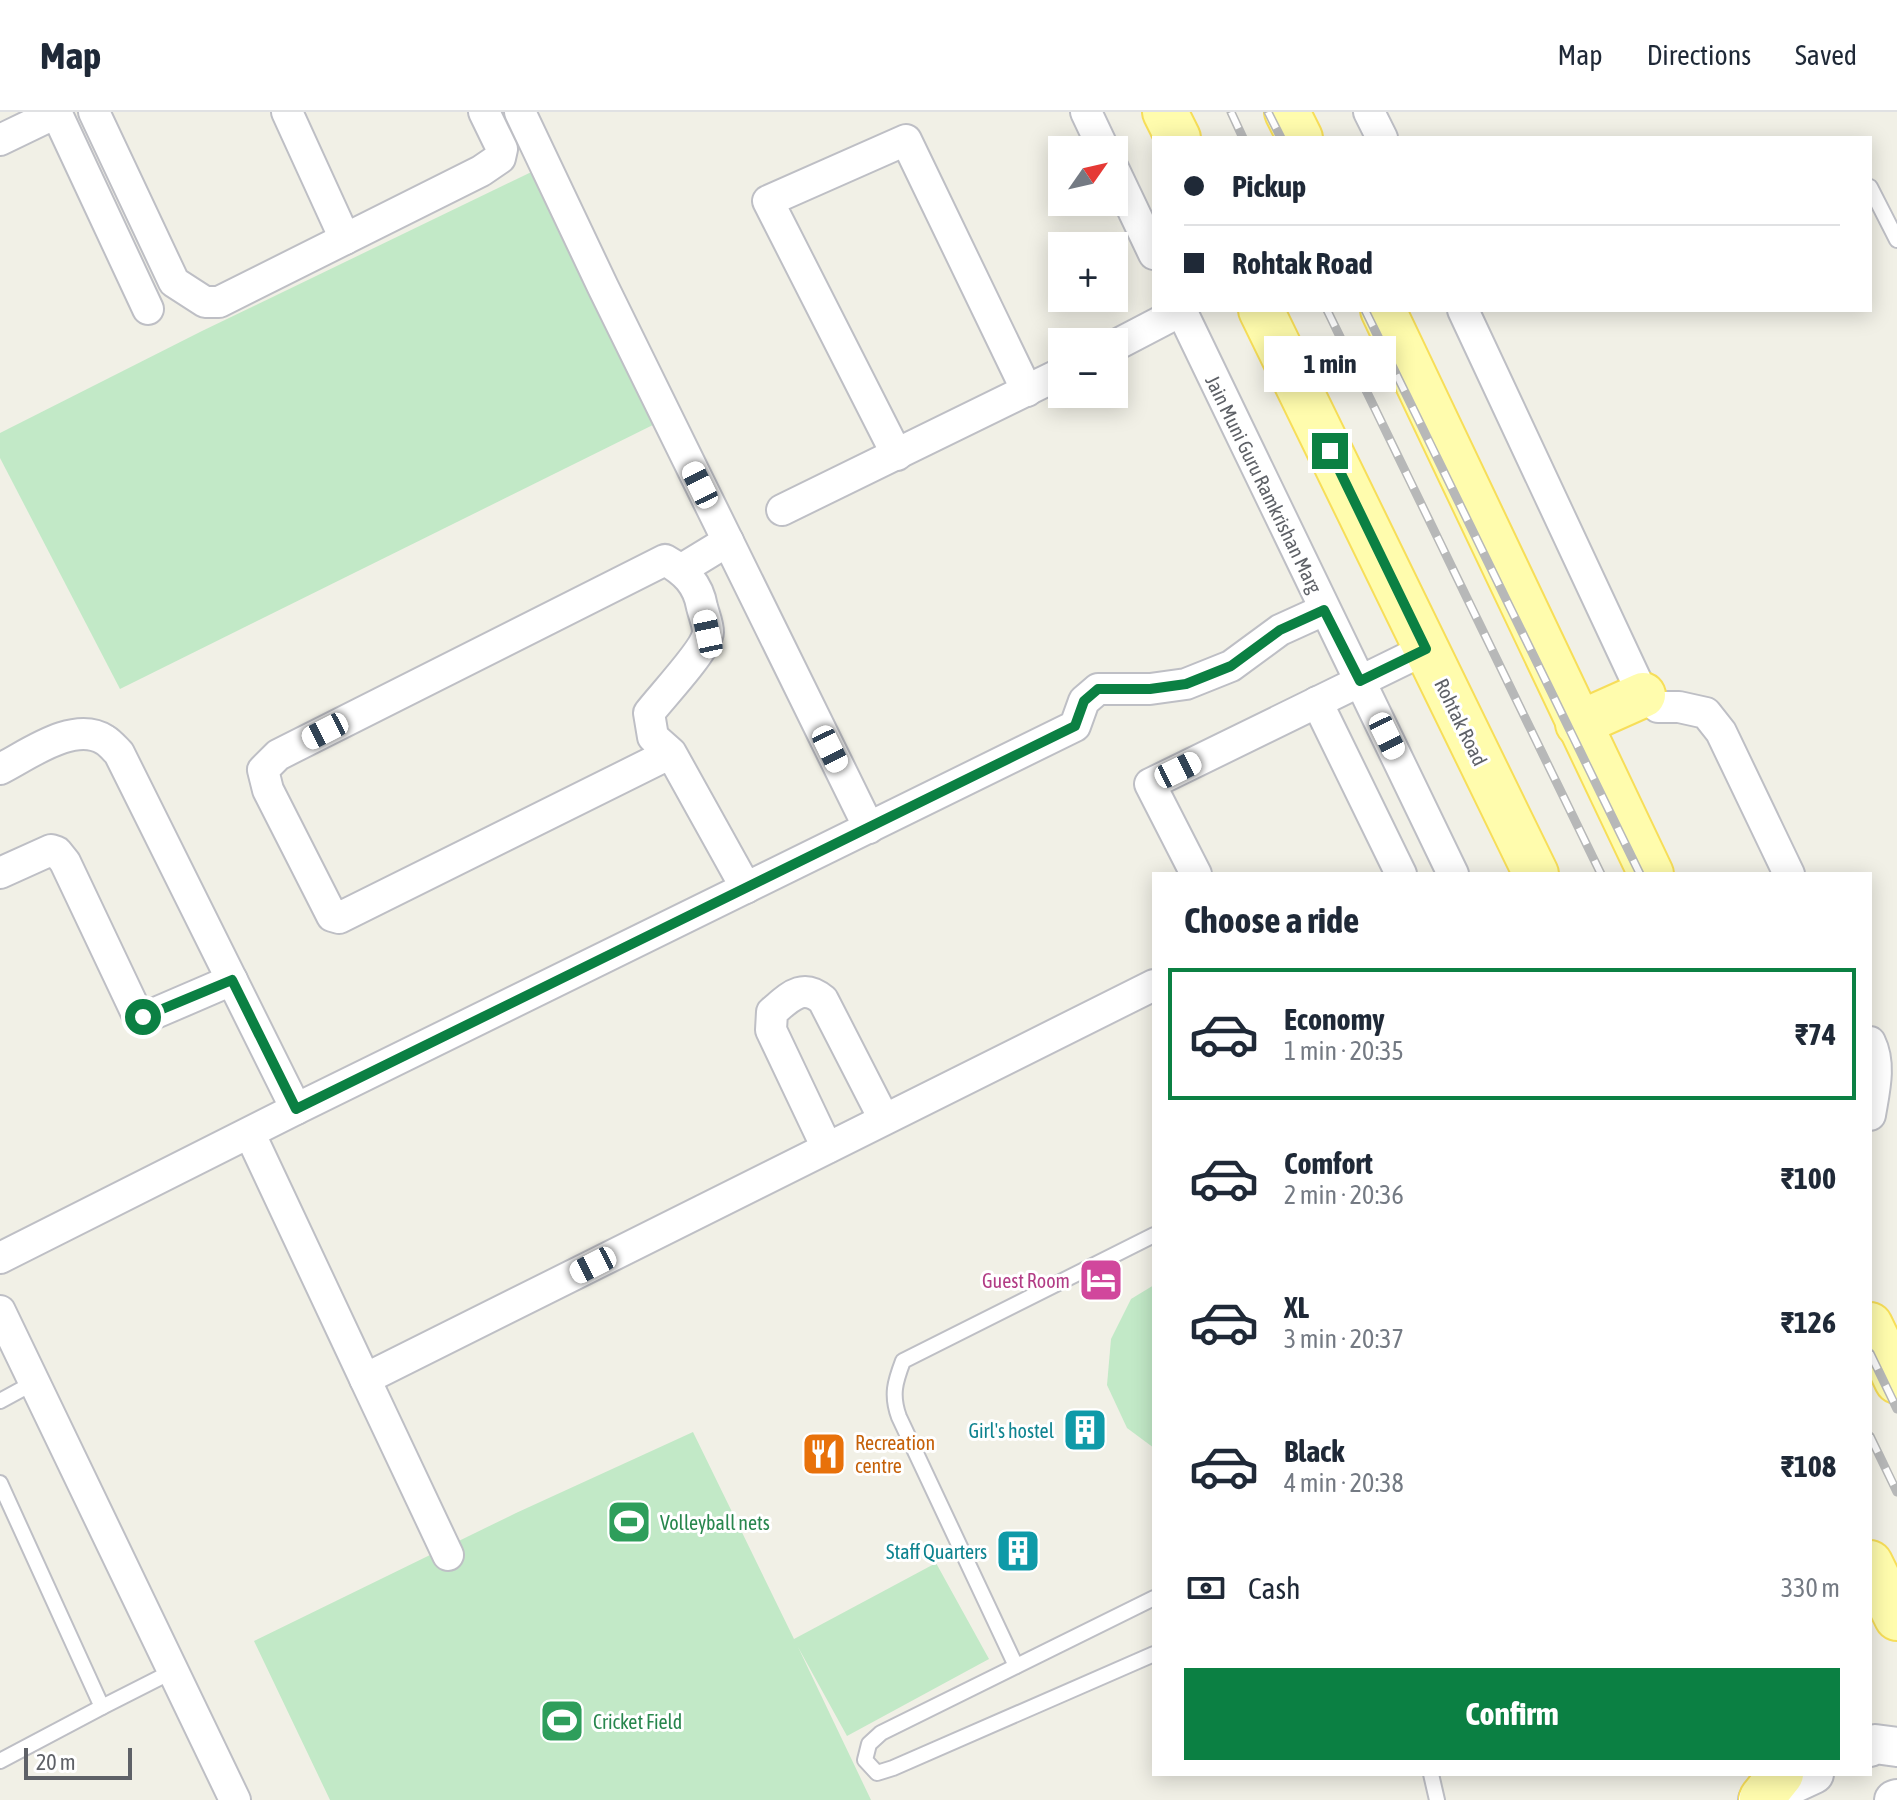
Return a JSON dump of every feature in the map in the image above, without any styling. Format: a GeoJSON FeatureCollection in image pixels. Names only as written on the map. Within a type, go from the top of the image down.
{"type":"FeatureCollection","features":[{"type":"Feature","properties":{"kind":"main road"},"geometry":{"type":"LineString","coordinates":[[1165,112],[1177,136]]}},
{"type":"Feature","properties":{"kind":"main road"},"geometry":{"type":"LineString","coordinates":[[1287,112],[1299,136]]}},
{"type":"Feature","properties":{"kind":"main road","name":"Rohtak Road"},"geometry":{"type":"LineString","coordinates":[[1262,312],[1535,872]]}},
{"type":"Feature","properties":{"kind":"main road"},"geometry":{"type":"LineString","coordinates":[[1384,312],[1650,872]]}},
{"type":"Feature","properties":{"kind":"main road"},"geometry":{"type":"LineString","coordinates":[[1578,724],[1643,695]]}},
{"type":"Feature","properties":{"kind":"main road"},"geometry":{"type":"LineString","coordinates":[[1872,1329],[1897,1381]]}},
{"type":"Feature","properties":{"kind":"main road"},"geometry":{"type":"LineString","coordinates":[[1872,1567],[1897,1618]]}},
{"type":"Feature","properties":{"kind":"street"},"geometry":{"type":"LineString","coordinates":[[0,140],[56,112],[148,309]]}},
{"type":"Feature","properties":{"kind":"street"},"geometry":{"type":"LineString","coordinates":[[94,112],[174,282],[205,302],[219,302],[481,171],[500,158],[502,149],[484,112]]}},
{"type":"Feature","properties":{"kind":"street"},"geometry":{"type":"LineString","coordinates":[[287,112],[345,239]]}},
{"type":"Feature","properties":{"kind":"street"},"geometry":{"type":"LineString","coordinates":[[520,112],[869,828]]}},
{"type":"Feature","properties":{"kind":"street"},"geometry":{"type":"LineString","coordinates":[[1086,112],[1097,136]]}},
{"type":"Feature","properties":{"kind":"street"},"geometry":{"type":"LineString","coordinates":[[1369,112],[1381,136]]}},
{"type":"Feature","properties":{"kind":"street"},"geometry":{"type":"LineString","coordinates":[[897,455],[768,201],[906,140],[1027,391]]}},
{"type":"Feature","properties":{"kind":"street"},"geometry":{"type":"LineString","coordinates":[[1128,199],[1152,250]]}},
{"type":"Feature","properties":{"kind":"street"},"geometry":{"type":"LineString","coordinates":[[1128,339],[1179,312]]}},
{"type":"Feature","properties":{"kind":"street","name":"Jain Muni Guru Ramkrishan Marg"},"geometry":{"type":"LineString","coordinates":[[1181,312],[1452,872]]}},
{"type":"Feature","properties":{"kind":"street"},"geometry":{"type":"LineString","coordinates":[[1464,312],[1643,695],[1658,707],[1679,707],[1706,713],[1721,732],[1788,872]]}},
{"type":"Feature","properties":{"kind":"street"},"geometry":{"type":"LineString","coordinates":[[782,510],[1048,380]]}},
{"type":"Feature","properties":{"kind":"street"},"geometry":{"type":"LineString","coordinates":[[682,569],[728,541]]}},
{"type":"Feature","properties":{"kind":"street"},"geometry":{"type":"LineString","coordinates":[[671,753],[339,918],[332,916],[310,874],[268,790],[263,770],[278,755],[665,560],[682,569],[699,592],[708,634],[696,659],[676,678],[649,713],[653,737],[671,753],[746,888]]}},
{"type":"Feature","properties":{"kind":"street"},"geometry":{"type":"LineString","coordinates":[[0,1258],[1075,726],[1084,701],[1098,689],[1150,689],[1186,684],[1231,666],[1280,630],[1324,610]]}},
{"type":"Feature","properties":{"kind":"street"},"geometry":{"type":"LineString","coordinates":[[1195,872],[1150,784],[1426,649]]}},
{"type":"Feature","properties":{"kind":"street"},"geometry":{"type":"LineString","coordinates":[[1317,702],[1400,872]]}},
{"type":"Feature","properties":{"kind":"street"},"geometry":{"type":"LineString","coordinates":[[0,769],[65,737],[86,734],[105,739],[119,753],[296,1109]]}},
{"type":"Feature","properties":{"kind":"street"},"geometry":{"type":"LineString","coordinates":[[0,873],[51,850],[57,852],[65,862],[137,1014],[143,1017],[232,980]]}},
{"type":"Feature","properties":{"kind":"street"},"geometry":{"type":"LineString","coordinates":[[365,1379],[1152,986]]}},
{"type":"Feature","properties":{"kind":"street"},"geometry":{"type":"LineString","coordinates":[[827,1148],[771,1030],[772,1012],[800,992],[814,992],[823,1000],[884,1119]]}},
{"type":"Feature","properties":{"kind":"street"},"geometry":{"type":"LineString","coordinates":[[1872,1046],[1875,1051],[1872,1102]]}},
{"type":"Feature","properties":{"kind":"street"},"geometry":{"type":"LineString","coordinates":[[250,1134],[448,1555]]}},
{"type":"Feature","properties":{"kind":"street"},"geometry":{"type":"LineString","coordinates":[[0,1311],[235,1800]]}},
{"type":"Feature","properties":{"kind":"street"},"geometry":{"type":"LineString","coordinates":[[1872,1746],[1897,1747]]}},
{"type":"Feature","properties":{"kind":"street"},"geometry":{"type":"LineString","coordinates":[[1767,1791],[1808,1776]]}},
{"type":"Feature","properties":{"kind":"lane"},"geometry":{"type":"LineString","coordinates":[[1872,191],[1897,240]]}},
{"type":"Feature","properties":{"kind":"lane"},"geometry":{"type":"LineString","coordinates":[[1016,1666],[899,1417],[893,1385],[903,1361],[1152,1236]]}},
{"type":"Feature","properties":{"kind":"lane"},"geometry":{"type":"LineString","coordinates":[[0,1401],[35,1382]]}},
{"type":"Feature","properties":{"kind":"lane"},"geometry":{"type":"LineString","coordinates":[[0,1483],[102,1707]]}},
{"type":"Feature","properties":{"kind":"lane"},"geometry":{"type":"LineString","coordinates":[[1152,1599],[881,1733],[869,1744],[865,1760],[877,1773],[893,1768],[1152,1655]]}},
{"type":"Feature","properties":{"kind":"lane"},"geometry":{"type":"LineString","coordinates":[[0,1761],[173,1671]]}},
{"type":"Feature","properties":{"kind":"lane"},"geometry":{"type":"LineString","coordinates":[[1431,1776],[1437,1800]]}},
{"type":"Feature","properties":{"kind":"green space"},"geometry":{"type":"Polygon","coordinates":[[[546,165],[667,418],[120,689],[0,458],[0,433],[202,331],[546,165]]]}},
{"type":"Feature","properties":{"kind":"green space"},"geometry":{"type":"Polygon","coordinates":[[[1152,1286],[1152,1447],[1127,1428],[1107,1385],[1111,1339],[1131,1299],[1152,1286]]]}},
{"type":"Feature","properties":{"kind":"green space","name":"Cricket Field"},"geometry":{"type":"Polygon","coordinates":[[[693,1432],[794,1639],[936,1563],[989,1659],[847,1736],[798,1647],[871,1800],[330,1800],[254,1641],[516,1513],[693,1432]]]}},
{"type":"Feature","properties":{"kind":"railway"},"geometry":{"type":"LineString","coordinates":[[1231,112],[1242,136]]}},
{"type":"Feature","properties":{"kind":"railway"},"geometry":{"type":"LineString","coordinates":[[1268,112],[1280,136]]}},
{"type":"Feature","properties":{"kind":"railway"},"geometry":{"type":"LineString","coordinates":[[1328,312],[1600,872]]}},
{"type":"Feature","properties":{"kind":"railway"},"geometry":{"type":"LineString","coordinates":[[1366,312],[1639,872]]}},
{"type":"Feature","properties":{"kind":"railway"},"geometry":{"type":"LineString","coordinates":[[1872,1357],[1897,1409]]}},
{"type":"Feature","properties":{"kind":"railway"},"geometry":{"type":"LineString","coordinates":[[1872,1440],[1897,1492]]}},
{"type":"Feature","properties":{"kind":"place","name":"Guest Room"},"geometry":{"type":"Point","coordinates":[1101,1280]}},
{"type":"Feature","properties":{"kind":"place","name":"Girl's hostel"},"geometry":{"type":"Point","coordinates":[1085,1430]}},
{"type":"Feature","properties":{"kind":"place","name":"Recreation centre"},"geometry":{"type":"Point","coordinates":[824,1454]}},
{"type":"Feature","properties":{"kind":"place","name":"Volleyball nets"},"geometry":{"type":"Point","coordinates":[629,1522]}},
{"type":"Feature","properties":{"kind":"place","name":"Staff Quarters"},"geometry":{"type":"Point","coordinates":[1018,1551]}},
{"type":"Feature","properties":{"kind":"place","name":"Cricket Field"},"geometry":{"type":"Point","coordinates":[562,1721]}},
{"type":"Feature","properties":{"kind":"route"},"geometry":{"type":"LineString","coordinates":[[143,1017],[232,980],[296,1109],[1075,726],[1084,701],[1098,689],[1150,689],[1186,684],[1231,666],[1280,630],[1324,610],[1360,681],[1426,649],[1330,451]]}}]}
